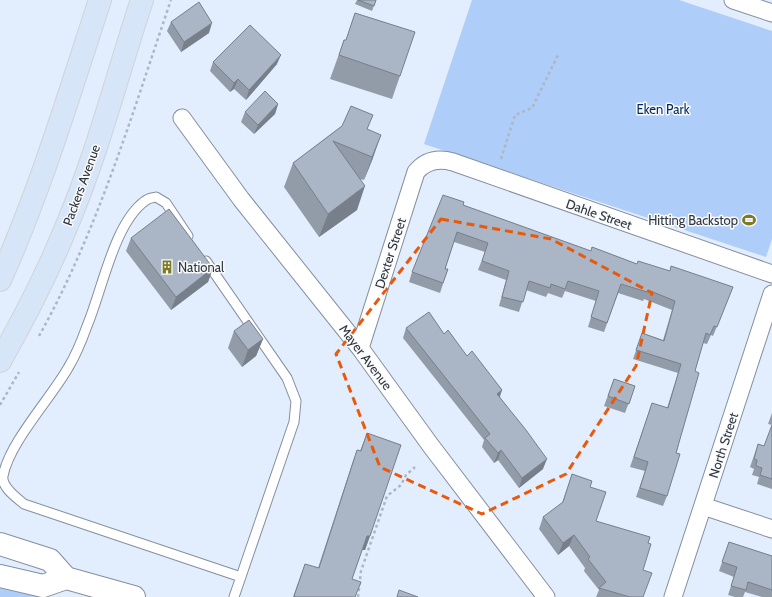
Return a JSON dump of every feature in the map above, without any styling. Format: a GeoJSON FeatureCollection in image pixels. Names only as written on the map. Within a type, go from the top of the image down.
{"type":"FeatureCollection","features":[{"type":"Feature","properties":{"kind":"main road"},"geometry":{"type":"LineString","coordinates":[[0,280],[35,198],[66,108],[100,0]]}},
{"type":"Feature","properties":{"kind":"main road","name":"Packers Avenue"},"geometry":{"type":"LineString","coordinates":[[0,362],[24,319],[67,225],[99,136],[142,0]]}},
{"type":"Feature","properties":{"kind":"street"},"geometry":{"type":"LineString","coordinates":[[733,0],[772,13]]}},
{"type":"Feature","properties":{"kind":"street","name":"Mayer Avenue"},"geometry":{"type":"LineString","coordinates":[[182,118],[240,199],[360,348],[431,446],[546,597]]}},
{"type":"Feature","properties":{"kind":"street","name":"Dahle Street"},"geometry":{"type":"LineString","coordinates":[[426,163],[440,160],[452,162],[772,274]]}},
{"type":"Feature","properties":{"kind":"street","name":"Dexter Street"},"geometry":{"type":"LineString","coordinates":[[360,348],[415,175],[420,167],[426,163]]}},
{"type":"Feature","properties":{"kind":"street","name":"North Street"},"geometry":{"type":"LineString","coordinates":[[673,597],[772,294]]}},
{"type":"Feature","properties":{"kind":"street"},"geometry":{"type":"LineString","coordinates":[[703,506],[772,529]]}},
{"type":"Feature","properties":{"kind":"street"},"geometry":{"type":"LineString","coordinates":[[0,544],[50,560],[66,578],[97,592],[134,597]]}},
{"type":"Feature","properties":{"kind":"street"},"geometry":{"type":"LineString","coordinates":[[0,576],[44,586],[66,578]]}},
{"type":"Feature","properties":{"kind":"lane"},"geometry":{"type":"LineString","coordinates":[[193,242],[166,204],[156,197],[146,199],[135,210],[124,226],[88,325],[69,367],[15,447],[2,479],[6,488],[24,504],[241,577]]}},
{"type":"Feature","properties":{"kind":"lane"},"geometry":{"type":"LineString","coordinates":[[202,255],[287,378],[296,401],[294,422],[234,597]]}},
{"type":"Feature","properties":{"kind":"path"},"geometry":{"type":"LineString","coordinates":[[501,159],[515,115],[532,108],[558,55]]}},
{"type":"Feature","properties":{"kind":"path"},"geometry":{"type":"LineString","coordinates":[[358,597],[361,571],[387,496],[401,486],[406,475],[414,467]]}},
{"type":"Feature","properties":{"kind":"highlighted area"},"geometry":{"type":"Polygon","coordinates":[[[441,219],[551,239],[652,293],[636,366],[566,474],[482,514],[380,467],[336,354],[441,219]]]}},
{"type":"Feature","properties":{"kind":"green space","name":"Eken Park"},"geometry":{"type":"Polygon","coordinates":[[[472,0],[679,0],[772,31],[772,239],[766,257],[424,144],[472,0]]]}},
{"type":"Feature","properties":{"kind":"green space"},"geometry":{"type":"Polygon","coordinates":[[[0,587],[22,593],[45,597],[0,597],[0,587]]]}},
{"type":"Feature","properties":{"kind":"building"},"geometry":{"type":"Polygon","coordinates":[[[358,0],[376,0],[374,6],[358,0]]]}},
{"type":"Feature","properties":{"kind":"building"},"geometry":{"type":"Polygon","coordinates":[[[199,2],[212,23],[184,42],[171,22],[199,2]]]}},
{"type":"Feature","properties":{"kind":"building"},"geometry":{"type":"Polygon","coordinates":[[[355,13],[415,32],[400,76],[339,55],[344,40],[346,40],[355,13]]]}},
{"type":"Feature","properties":{"kind":"building"},"geometry":{"type":"Polygon","coordinates":[[[250,25],[281,55],[249,90],[238,79],[234,83],[213,62],[250,25]]]}},
{"type":"Feature","properties":{"kind":"building"},"geometry":{"type":"Polygon","coordinates":[[[265,91],[278,104],[258,125],[245,112],[265,91]]]}},
{"type":"Feature","properties":{"kind":"building"},"geometry":{"type":"Polygon","coordinates":[[[351,106],[373,115],[367,129],[381,135],[372,157],[333,141],[365,186],[328,214],[293,163],[342,126],[351,106]]]}},
{"type":"Feature","properties":{"kind":"building"},"geometry":{"type":"Polygon","coordinates":[[[443,195],[464,202],[463,205],[591,251],[592,247],[637,264],[638,261],[670,271],[671,266],[733,287],[717,327],[714,326],[710,335],[706,333],[695,371],[699,373],[676,453],[680,454],[667,496],[640,488],[648,462],[634,457],[652,403],[668,408],[681,364],[636,350],[642,333],[664,341],[675,301],[648,290],[647,292],[621,284],[607,323],[591,317],[599,291],[568,281],[565,289],[551,284],[550,288],[529,281],[523,302],[502,297],[509,271],[482,261],[488,243],[457,232],[445,269],[448,269],[443,283],[412,272],[443,195]]]}},
{"type":"Feature","properties":{"kind":"building","name":"National"},"geometry":{"type":"Polygon","coordinates":[[[169,209],[213,268],[176,297],[131,238],[169,209]]]}},
{"type":"Feature","properties":{"kind":"building"},"geometry":{"type":"Polygon","coordinates":[[[429,312],[444,334],[448,330],[467,356],[472,351],[502,390],[497,394],[547,459],[522,478],[501,450],[498,453],[485,438],[490,434],[406,328],[429,312]]]}},
{"type":"Feature","properties":{"kind":"building"},"geometry":{"type":"Polygon","coordinates":[[[249,320],[263,339],[248,350],[234,331],[249,320]]]}},
{"type":"Feature","properties":{"kind":"building"},"geometry":{"type":"Polygon","coordinates":[[[614,379],[635,386],[629,404],[608,396],[614,379]]]}},
{"type":"Feature","properties":{"kind":"building"},"geometry":{"type":"Polygon","coordinates":[[[772,425],[772,479],[760,475],[762,468],[756,466],[757,460],[754,459],[758,444],[764,446],[772,425]]]}},
{"type":"Feature","properties":{"kind":"building"},"geometry":{"type":"Polygon","coordinates":[[[367,433],[401,445],[370,536],[367,536],[352,579],[361,582],[355,597],[296,597],[294,596],[305,564],[319,568],[357,450],[361,451],[367,433]]]}},
{"type":"Feature","properties":{"kind":"building"},"geometry":{"type":"Polygon","coordinates":[[[572,474],[592,481],[590,487],[606,492],[596,521],[650,537],[648,543],[651,544],[643,570],[652,573],[643,597],[630,597],[599,588],[606,582],[588,559],[590,557],[574,535],[563,543],[543,517],[563,502],[572,474]]]}},
{"type":"Feature","properties":{"kind":"building"},"geometry":{"type":"Polygon","coordinates":[[[729,542],[772,556],[772,590],[748,582],[746,590],[731,586],[737,567],[722,562],[729,542]]]}},
{"type":"Feature","properties":{"kind":"building"},"geometry":{"type":"Polygon","coordinates":[[[399,590],[418,597],[397,597],[399,590]]]}},
{"type":"Feature","properties":{"kind":"place","name":"Hitting Backstop"},"geometry":{"type":"Point","coordinates":[749,220]}},
{"type":"Feature","properties":{"kind":"place","name":"National"},"geometry":{"type":"Point","coordinates":[167,267]}}]}
